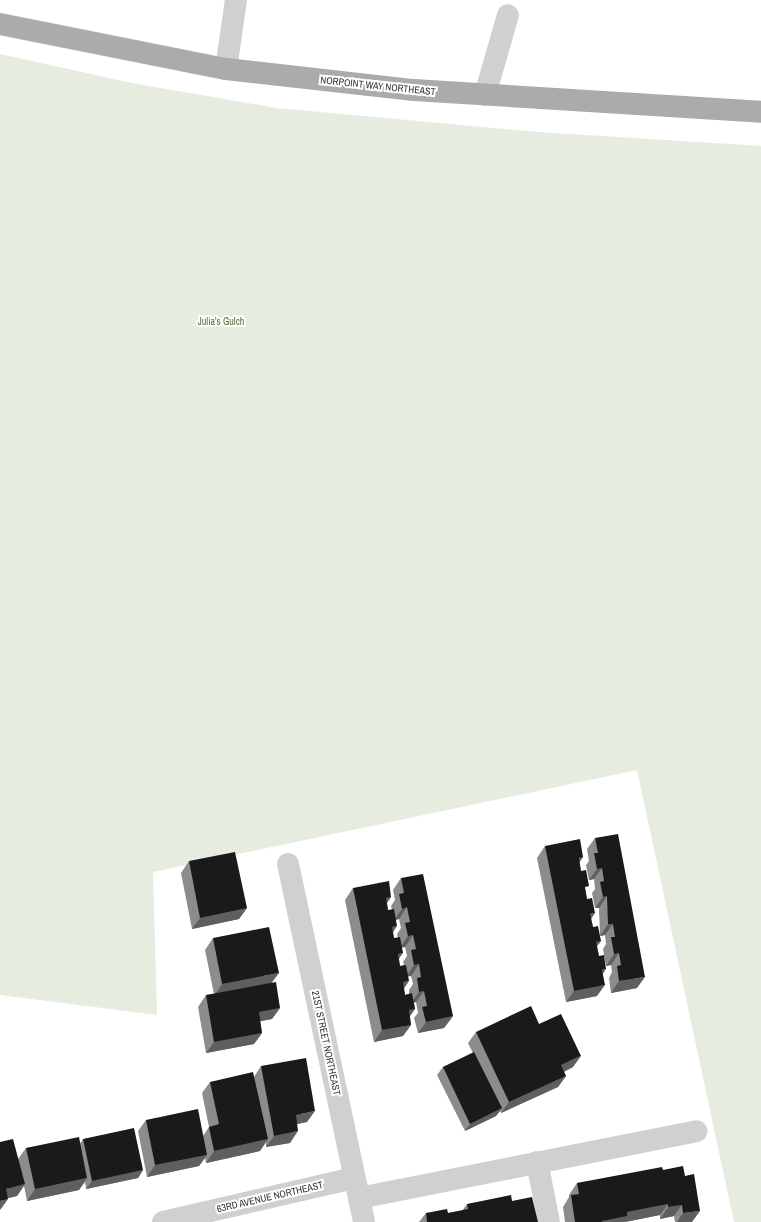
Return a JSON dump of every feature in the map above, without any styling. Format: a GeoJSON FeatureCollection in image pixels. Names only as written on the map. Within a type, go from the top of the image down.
{"type":"FeatureCollection","features":[{"type":"Feature","properties":{"kind":"main road","name":"NORPOINT WAY NORTHEAST"},"geometry":{"type":"LineString","coordinates":[[0,24],[226,69],[414,90],[761,112]]}},
{"type":"Feature","properties":{"kind":"street"},"geometry":{"type":"LineString","coordinates":[[226,69],[236,0]]}},
{"type":"Feature","properties":{"kind":"street"},"geometry":{"type":"LineString","coordinates":[[485,95],[508,15]]}},
{"type":"Feature","properties":{"kind":"street","name":"21ST STREET NORTHEAST"},"geometry":{"type":"LineString","coordinates":[[288,864],[364,1222]]}},
{"type":"Feature","properties":{"kind":"street","name":"63RD AVENUE NORTHEAST"},"geometry":{"type":"LineString","coordinates":[[163,1222],[356,1188],[537,1162],[696,1131]]}},
{"type":"Feature","properties":{"kind":"street"},"geometry":{"type":"LineString","coordinates":[[537,1162],[549,1222]]}},
{"type":"Feature","properties":{"kind":"green space","name":"Julia's Gulch"},"geometry":{"type":"Polygon","coordinates":[[[0,54],[132,83],[277,108],[537,132],[761,146],[761,1222],[734,1222],[637,770],[153,872],[157,1015],[0,995],[0,54]]]}},
{"type":"Feature","properties":{"kind":"building"},"geometry":{"type":"Polygon","coordinates":[[[618,834],[645,977],[619,981],[617,966],[621,965],[619,953],[614,954],[611,937],[615,937],[613,924],[608,924],[607,896],[603,897],[600,882],[604,881],[602,868],[597,869],[594,853],[598,853],[595,838],[618,834]]]}},
{"type":"Feature","properties":{"kind":"building"},"geometry":{"type":"Polygon","coordinates":[[[580,839],[583,857],[579,858],[581,871],[586,870],[589,886],[585,887],[587,899],[592,898],[595,913],[590,914],[593,927],[598,926],[601,941],[596,942],[599,956],[604,955],[606,969],[602,970],[605,985],[574,991],[545,846],[580,839]]]}},
{"type":"Feature","properties":{"kind":"building"},"geometry":{"type":"Polygon","coordinates":[[[235,852],[247,908],[200,918],[189,861],[235,852]]]}},
{"type":"Feature","properties":{"kind":"building"},"geometry":{"type":"Polygon","coordinates":[[[423,874],[453,1016],[426,1022],[422,1007],[427,1006],[424,991],[419,992],[417,978],[421,977],[419,964],[414,965],[411,950],[416,949],[413,935],[408,936],[405,923],[410,922],[407,907],[402,909],[399,894],[404,893],[401,878],[423,874]]]}},
{"type":"Feature","properties":{"kind":"building"},"geometry":{"type":"Polygon","coordinates":[[[389,881],[391,897],[386,898],[388,910],[394,909],[397,926],[392,927],[394,938],[400,937],[403,953],[398,954],[400,966],[406,965],[409,981],[403,982],[405,995],[412,993],[415,1009],[409,1010],[411,1025],[382,1030],[353,888],[389,881]]]}},
{"type":"Feature","properties":{"kind":"building"},"geometry":{"type":"Polygon","coordinates":[[[269,927],[279,973],[222,984],[213,938],[269,927]]]}},
{"type":"Feature","properties":{"kind":"building"},"geometry":{"type":"Polygon","coordinates":[[[276,982],[280,1008],[259,1012],[262,1033],[214,1042],[206,995],[276,982]]]}},
{"type":"Feature","properties":{"kind":"building"},"geometry":{"type":"Polygon","coordinates":[[[531,1006],[539,1024],[561,1014],[581,1056],[561,1065],[566,1076],[509,1102],[476,1032],[531,1006]]]}},
{"type":"Feature","properties":{"kind":"building"},"geometry":{"type":"Polygon","coordinates":[[[474,1052],[502,1108],[470,1124],[443,1067],[474,1052]]]}},
{"type":"Feature","properties":{"kind":"building"},"geometry":{"type":"Polygon","coordinates":[[[306,1058],[315,1111],[296,1115],[298,1131],[274,1136],[261,1066],[306,1058]]]}},
{"type":"Feature","properties":{"kind":"building"},"geometry":{"type":"Polygon","coordinates":[[[253,1072],[268,1139],[214,1151],[209,1127],[219,1124],[210,1082],[253,1072]]]}},
{"type":"Feature","properties":{"kind":"building"},"geometry":{"type":"Polygon","coordinates":[[[198,1109],[207,1155],[155,1165],[146,1120],[198,1109]]]}},
{"type":"Feature","properties":{"kind":"building"},"geometry":{"type":"Polygon","coordinates":[[[134,1128],[143,1170],[92,1181],[83,1139],[134,1128]]]}},
{"type":"Feature","properties":{"kind":"building"},"geometry":{"type":"Polygon","coordinates":[[[79,1137],[87,1178],[35,1189],[26,1148],[79,1137]]]}},
{"type":"Feature","properties":{"kind":"building"},"geometry":{"type":"Polygon","coordinates":[[[13,1139],[25,1184],[6,1189],[8,1199],[0,1201],[0,1142],[13,1139]]]}},
{"type":"Feature","properties":{"kind":"building"},"geometry":{"type":"Polygon","coordinates":[[[683,1166],[685,1176],[694,1174],[700,1211],[683,1213],[682,1205],[668,1207],[668,1204],[627,1212],[627,1216],[602,1222],[575,1222],[571,1195],[579,1194],[577,1183],[662,1167],[663,1170],[683,1166]]]}},
{"type":"Feature","properties":{"kind":"building"},"geometry":{"type":"Polygon","coordinates":[[[511,1195],[512,1201],[532,1197],[538,1222],[427,1222],[426,1213],[447,1209],[448,1213],[468,1209],[467,1204],[511,1195]]]}}]}
